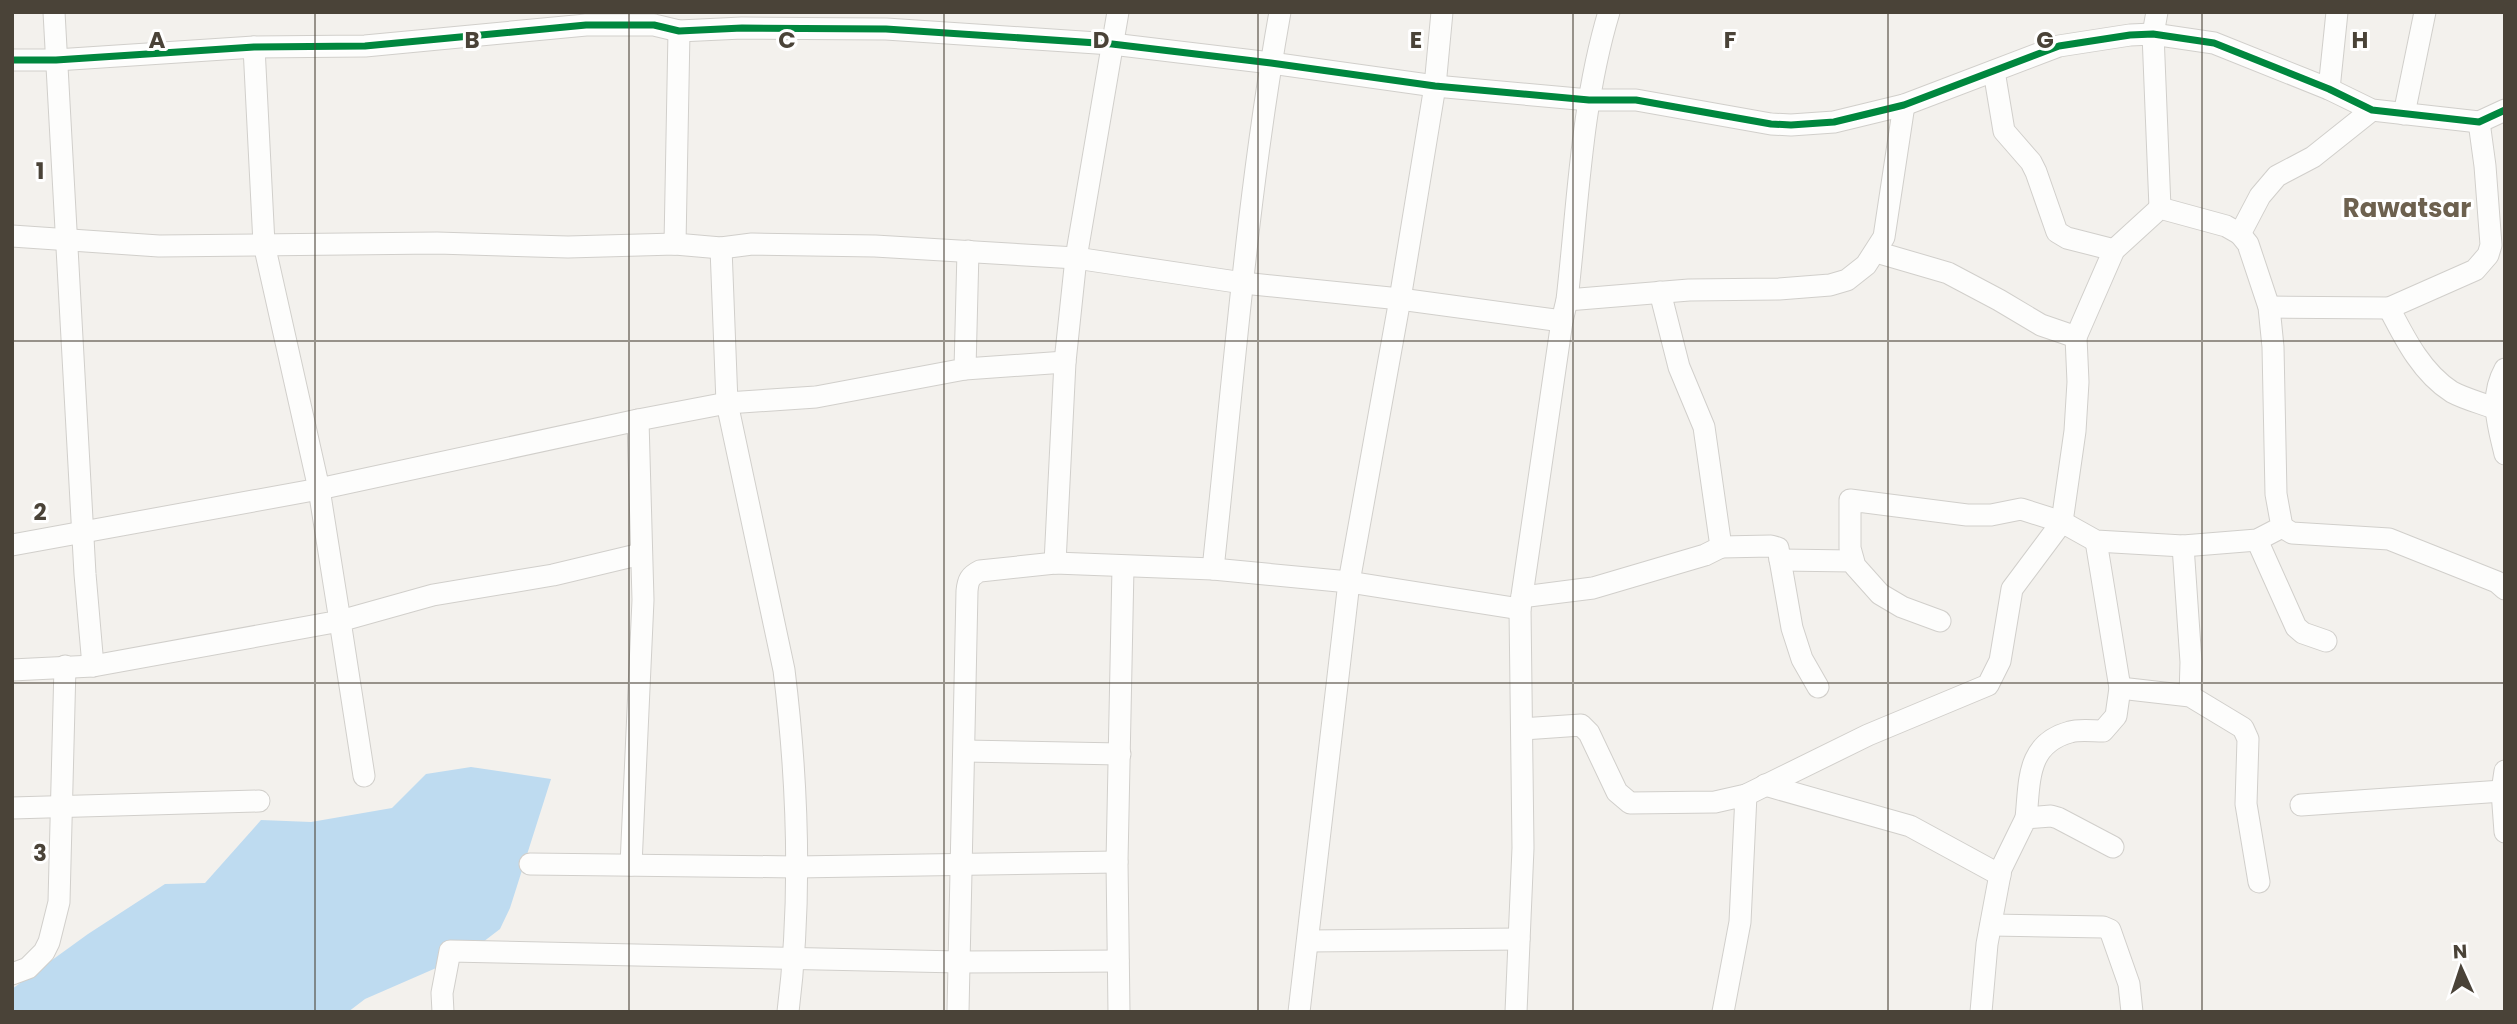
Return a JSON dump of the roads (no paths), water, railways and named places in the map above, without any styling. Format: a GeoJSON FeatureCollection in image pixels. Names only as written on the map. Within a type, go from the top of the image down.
{"type":"FeatureCollection","features":[{"type":"Feature","properties":{"kind":"street"},"geometry":{"type":"LineString","coordinates":[[54,12],[83,534],[93,666]]}},
{"type":"Feature","properties":{"kind":"street"},"geometry":{"type":"LineString","coordinates":[[1055,563],[1065,362],[1076,258],[1118,12]]}},
{"type":"Feature","properties":{"kind":"street"},"geometry":{"type":"LineString","coordinates":[[1213,569],[1243,283],[1280,12]]}},
{"type":"Feature","properties":{"kind":"street"},"geometry":{"type":"LineString","coordinates":[[1299,1012],[1349,582],[1435,86],[1442,12]]}},
{"type":"Feature","properties":{"kind":"street"},"geometry":{"type":"LineString","coordinates":[[1516,1012],[1522,848],[1521,603],[1567,300],[1589,100],[1608,12]]}},
{"type":"Feature","properties":{"kind":"street"},"geometry":{"type":"LineString","coordinates":[[1522,729],[1581,725],[1589,733],[1617,792],[1630,803],[1715,802],[1755,790],[1886,727],[1988,685],[2000,661],[2012,589],[2062,522],[2075,431],[2078,382],[2076,337],[2114,250],[2160,208],[2153,34],[2157,12]]}},
{"type":"Feature","properties":{"kind":"street"},"geometry":{"type":"LineString","coordinates":[[2329,89],[2337,12]]}},
{"type":"Feature","properties":{"kind":"street"},"geometry":{"type":"LineString","coordinates":[[2404,114],[2425,12]]}},
{"type":"Feature","properties":{"kind":"street"},"geometry":{"type":"LineString","coordinates":[[12,60],[56,60],[254,47],[365,46],[654,19],[679,31],[742,28],[886,29],[1112,44],[1435,86],[1589,100],[1636,100],[1771,124],[1791,125],[1834,122],[1904,104],[1994,71],[2039,51],[2130,35],[2153,34],[2214,43],[2329,89],[2372,110],[2479,122],[2505,110]]}},
{"type":"Feature","properties":{"kind":"street"},"geometry":{"type":"LineString","coordinates":[[675,244],[679,31]]}},
{"type":"Feature","properties":{"kind":"street"},"geometry":{"type":"LineString","coordinates":[[254,47],[264,244],[319,489],[364,776]]}},
{"type":"Feature","properties":{"kind":"street"},"geometry":{"type":"LineString","coordinates":[[1994,71],[2004,131],[2036,172],[2057,232],[2067,238],[2114,250]]}},
{"type":"Feature","properties":{"kind":"street"},"geometry":{"type":"LineString","coordinates":[[1567,300],[1660,292],[1779,289],[1830,285],[1847,280],[1866,265],[1884,237],[1904,104]]}},
{"type":"Feature","properties":{"kind":"street"},"geometry":{"type":"LineString","coordinates":[[2240,234],[2260,196],[2277,176],[2313,157],[2372,110]]}},
{"type":"Feature","properties":{"kind":"street"},"geometry":{"type":"LineString","coordinates":[[2269,307],[2389,308],[2475,270],[2488,256],[2491,245],[2479,122]]}},
{"type":"Feature","properties":{"kind":"street"},"geometry":{"type":"LineString","coordinates":[[2160,208],[2226,226],[2240,234],[2248,244],[2269,307],[2276,494],[2282,527],[2292,533],[2389,539],[2497,582],[2505,589]]}},
{"type":"Feature","properties":{"kind":"street"},"geometry":{"type":"LineString","coordinates":[[12,236],[135,245],[437,243],[568,247],[675,244],[721,248],[752,244],[968,251],[1076,258],[1243,283],[1400,299],[1562,321]]}},
{"type":"Feature","properties":{"kind":"street"},"geometry":{"type":"LineString","coordinates":[[721,248],[727,403],[784,670],[791,737],[796,867],[795,958],[788,1012]]}},
{"type":"Feature","properties":{"kind":"street"},"geometry":{"type":"LineString","coordinates":[[965,369],[968,251]]}},
{"type":"Feature","properties":{"kind":"street"},"geometry":{"type":"LineString","coordinates":[[1876,252],[1948,273],[2040,325],[2076,337]]}},
{"type":"Feature","properties":{"kind":"street"},"geometry":{"type":"LineString","coordinates":[[1660,292],[1679,367],[1704,427],[1721,547]]}},
{"type":"Feature","properties":{"kind":"street"},"geometry":{"type":"LineString","coordinates":[[2389,308],[2403,336],[2430,375],[2455,394],[2494,408]]}},
{"type":"Feature","properties":{"kind":"street"},"geometry":{"type":"LineString","coordinates":[[12,545],[319,489],[727,403],[816,397],[965,369],[1065,362]]}},
{"type":"Feature","properties":{"kind":"street"},"geometry":{"type":"LineString","coordinates":[[2505,369],[2497,387],[2494,408],[2505,454]]}},
{"type":"Feature","properties":{"kind":"street"},"geometry":{"type":"LineString","coordinates":[[631,865],[643,600],[638,420]]}},
{"type":"Feature","properties":{"kind":"street"},"geometry":{"type":"LineString","coordinates":[[1940,621],[1902,607],[1880,594],[1853,561],[1849,503],[1852,499],[1967,515],[1991,515],[2021,509],[2062,522],[2096,541],[2183,546],[2257,540],[2282,527]]}},
{"type":"Feature","properties":{"kind":"street"},"geometry":{"type":"LineString","coordinates":[[2257,540],[2296,627],[2303,633],[2326,641]]}},
{"type":"Feature","properties":{"kind":"street"},"geometry":{"type":"LineString","coordinates":[[1981,1012],[2000,875],[2026,818],[2031,768],[2039,749],[2071,731],[2103,731],[2116,716],[2120,688],[2096,541]]}},
{"type":"Feature","properties":{"kind":"street"},"geometry":{"type":"LineString","coordinates":[[958,1012],[968,580],[980,571],[1055,563],[1213,569],[1521,603],[1593,588],[1705,555],[1721,547],[1771,545],[1778,548],[1791,628],[1802,659],[1818,687]]}},
{"type":"Feature","properties":{"kind":"street"},"geometry":{"type":"LineString","coordinates":[[2183,546],[2191,662],[2190,696]]}},
{"type":"Feature","properties":{"kind":"street"},"geometry":{"type":"LineString","coordinates":[[12,670],[93,666],[340,621],[433,595],[553,575],[641,554]]}},
{"type":"Feature","properties":{"kind":"street"},"geometry":{"type":"LineString","coordinates":[[1780,560],[1853,561]]}},
{"type":"Feature","properties":{"kind":"street"},"geometry":{"type":"LineString","coordinates":[[1119,1012],[1117,862],[1124,566]]}},
{"type":"Feature","properties":{"kind":"street"},"geometry":{"type":"LineString","coordinates":[[12,974],[37,961],[49,942],[59,902],[65,666]]}},
{"type":"Feature","properties":{"kind":"street"},"geometry":{"type":"LineString","coordinates":[[2120,688],[2190,696],[2238,723],[2247,734],[2246,804],[2259,882]]}},
{"type":"Feature","properties":{"kind":"street"},"geometry":{"type":"LineString","coordinates":[[965,751],[1120,754]]}},
{"type":"Feature","properties":{"kind":"street"},"geometry":{"type":"LineString","coordinates":[[2301,805],[2503,781],[2505,832]]}},
{"type":"Feature","properties":{"kind":"street"},"geometry":{"type":"LineString","coordinates":[[1755,790],[1910,827],[2000,875]]}},
{"type":"Feature","properties":{"kind":"street"},"geometry":{"type":"LineString","coordinates":[[1723,1012],[1740,922],[1755,790]]}},
{"type":"Feature","properties":{"kind":"street"},"geometry":{"type":"LineString","coordinates":[[12,808],[259,801]]}},
{"type":"Feature","properties":{"kind":"street"},"geometry":{"type":"LineString","coordinates":[[2026,818],[2058,818],[2113,847]]}},
{"type":"Feature","properties":{"kind":"street"},"geometry":{"type":"LineString","coordinates":[[530,864],[796,867],[1117,862]]}},
{"type":"Feature","properties":{"kind":"street"},"geometry":{"type":"LineString","coordinates":[[1991,925],[2103,927],[2110,930],[2129,984],[2132,1012]]}},
{"type":"Feature","properties":{"kind":"street"},"geometry":{"type":"LineString","coordinates":[[1308,941],[1519,939]]}},
{"type":"Feature","properties":{"kind":"street"},"geometry":{"type":"LineString","coordinates":[[443,1012],[442,993],[450,951],[959,962],[1118,961]]}},
{"type":"Feature","properties":{"kind":"water"},"geometry":{"type":"Polygon","coordinates":[[[471,767],[551,779],[510,908],[500,929],[466,955],[365,999],[348,1012],[12,1012],[12,989],[88,934],[165,884],[205,883],[261,820],[311,822],[392,808],[426,774],[471,767]]]}},
{"type":"Feature","properties":{"kind":"district","name":"Rawatsar"},"geometry":{"type":"Point","coordinates":[2407,208]}}]}
